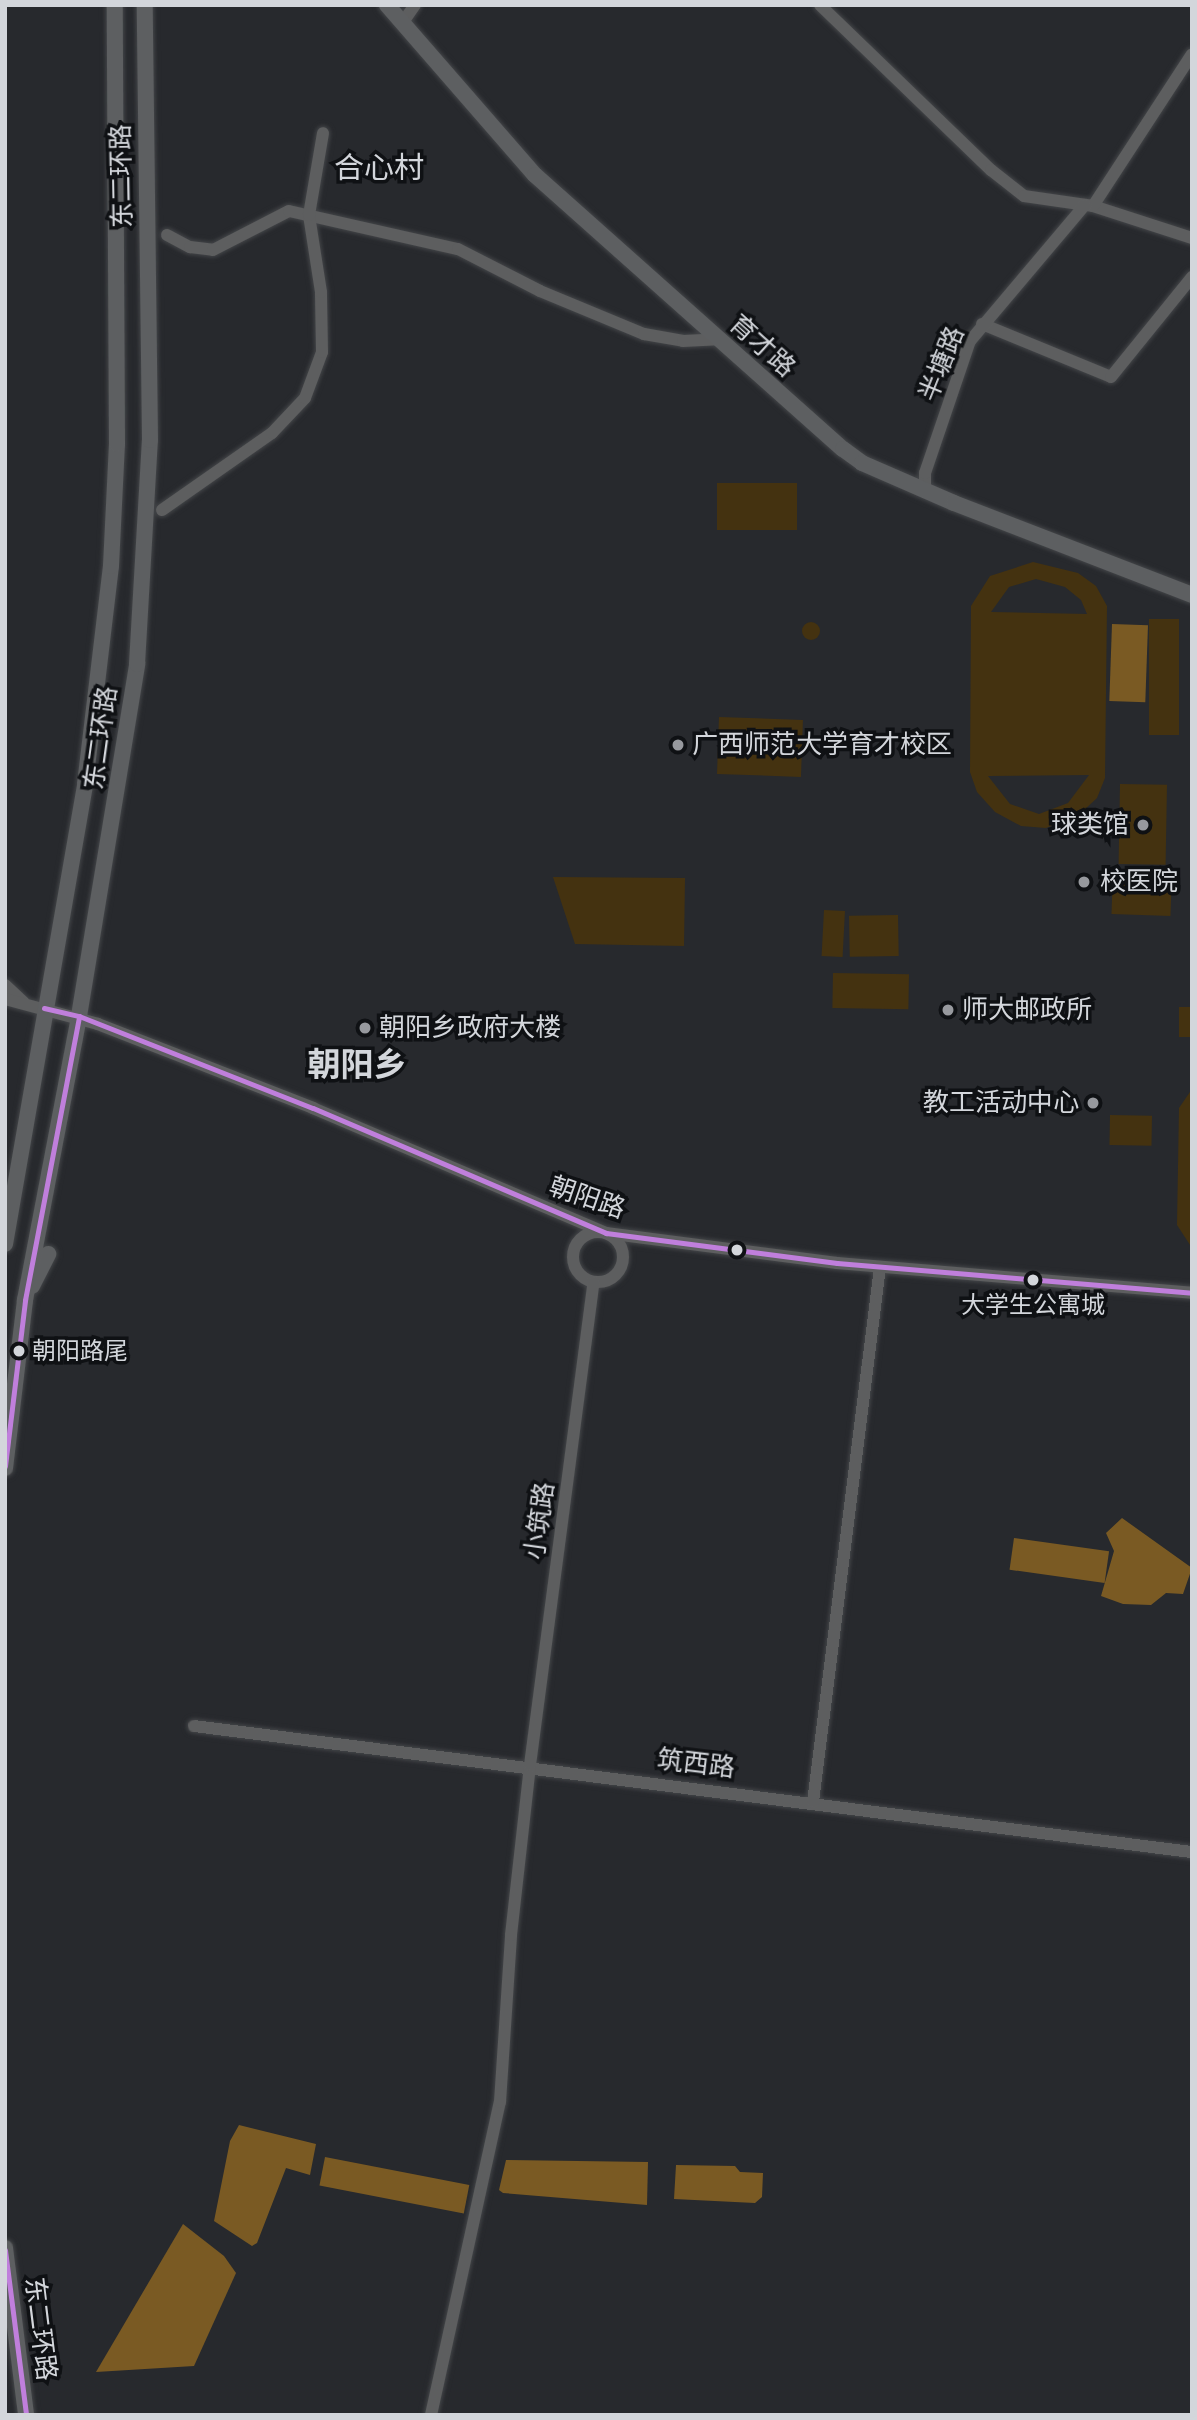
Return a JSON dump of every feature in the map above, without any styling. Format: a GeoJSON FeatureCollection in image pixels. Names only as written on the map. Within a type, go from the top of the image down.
{"type":"FeatureCollection","features":[{"type":"Feature","properties":{"kind":"main road","name":"东二环路"},"geometry":{"type":"LineString","coordinates":[[5,1244],[8,1207],[85,784],[111,566],[117,444],[116,5]]}},
{"type":"Feature","properties":{"kind":"main road","name":"东二环路"},"geometry":{"type":"LineString","coordinates":[[5,1468],[25,1300],[79,1016],[134,689],[147,539],[145,5]]}},
{"type":"Feature","properties":{"kind":"main road","name":"育才路"},"geometry":{"type":"LineString","coordinates":[[387,5],[535,175],[843,449],[925,491],[1192,595]]}},
{"type":"Feature","properties":{"kind":"main road"},"geometry":{"type":"LineString","coordinates":[[25,1300],[48,1254]]}},
{"type":"Feature","properties":{"kind":"main road","name":"东二环路"},"geometry":{"type":"LineString","coordinates":[[5,2248],[26,2415]]}},
{"type":"Feature","properties":{"kind":"street"},"geometry":{"type":"LineString","coordinates":[[403,22],[415,5]]}},
{"type":"Feature","properties":{"kind":"street"},"geometry":{"type":"LineString","coordinates":[[820,5],[991,170],[1024,196],[1089,205],[1192,237]]}},
{"type":"Feature","properties":{"kind":"street","name":"半塘路"},"geometry":{"type":"LineString","coordinates":[[925,491],[925,473],[965,354],[982,324],[1089,205],[1192,54]]}},
{"type":"Feature","properties":{"kind":"street"},"geometry":{"type":"LineString","coordinates":[[162,510],[272,433],[305,398],[322,352],[321,292],[309,215],[323,133]]}},
{"type":"Feature","properties":{"kind":"street"},"geometry":{"type":"LineString","coordinates":[[167,235],[190,247],[213,250],[289,211],[458,249],[540,291],[645,334],[683,341],[718,339]]}},
{"type":"Feature","properties":{"kind":"street"},"geometry":{"type":"LineString","coordinates":[[982,324],[1111,377],[1192,277]]}},
{"type":"Feature","properties":{"kind":"street"},"geometry":{"type":"LineString","coordinates":[[5,985],[24,1003]]}},
{"type":"Feature","properties":{"kind":"street","name":"朝阳路"},"geometry":{"type":"LineString","coordinates":[[5,999],[79,1016],[313,1108],[606,1233],[880,1267],[1192,1293]]}},
{"type":"Feature","properties":{"kind":"street"},"geometry":{"type":"LineString","coordinates":[[606,1233],[619,1243],[623,1259],[610,1279],[594,1282],[580,1275],[573,1251],[582,1238],[606,1233]]}},
{"type":"Feature","properties":{"kind":"street"},"geometry":{"type":"LineString","coordinates":[[813,1802],[880,1267]]}},
{"type":"Feature","properties":{"kind":"street","name":"小筑路"},"geometry":{"type":"LineString","coordinates":[[431,2415],[500,2102],[512,1935],[530,1765],[594,1282]]}},
{"type":"Feature","properties":{"kind":"street","name":"筑西路"},"geometry":{"type":"LineString","coordinates":[[194,1726],[530,1765],[1192,1852]]}},
{"type":"Feature","properties":{"kind":"shaded area"},"geometry":{"type":"Polygon","coordinates":[[[717,483],[797,483],[797,530],[717,530],[717,483]]]}},
{"type":"Feature","properties":{"kind":"shaded area"},"geometry":{"type":"Polygon","coordinates":[[[1033,562],[1078,573],[1096,586],[1107,606],[1105,778],[1097,798],[1081,813],[1046,828],[1021,826],[995,812],[977,792],[970,772],[971,606],[990,576],[1033,562]],[[1036,579],[1009,587],[991,612],[1087,614],[1081,600],[1065,587],[1036,579]],[[1089,775],[988,776],[1010,804],[1039,814],[1068,803],[1089,775]]]}},
{"type":"Feature","properties":{"kind":"shaded area"},"geometry":{"type":"Polygon","coordinates":[[[1149,619],[1179,619],[1179,735],[1149,735],[1149,619]]]}},
{"type":"Feature","properties":{"kind":"shaded area"},"geometry":{"type":"Polygon","coordinates":[[[811,622],[817,625],[820,631],[817,637],[811,640],[805,637],[802,631],[805,625],[811,622]]]}},
{"type":"Feature","properties":{"kind":"shaded area"},"geometry":{"type":"Polygon","coordinates":[[[1112,624],[1148,625],[1145,702],[1109,701],[1112,624]]]}},
{"type":"Feature","properties":{"kind":"shaded area"},"geometry":{"type":"Polygon","coordinates":[[[719,717],[803,720],[801,777],[717,774],[719,717]]]}},
{"type":"Feature","properties":{"kind":"shaded area","name":"球类馆"},"geometry":{"type":"Polygon","coordinates":[[[1120,784],[1167,785],[1166,865],[1119,864],[1120,784]]]}},
{"type":"Feature","properties":{"kind":"shaded area"},"geometry":{"type":"Polygon","coordinates":[[[1113,871],[1172,873],[1170,916],[1111,914],[1113,871]]]}},
{"type":"Feature","properties":{"kind":"shaded area"},"geometry":{"type":"Polygon","coordinates":[[[553,877],[685,878],[684,946],[575,944],[553,877]]]}},
{"type":"Feature","properties":{"kind":"shaded area"},"geometry":{"type":"Polygon","coordinates":[[[824,910],[845,911],[843,957],[822,956],[824,910]]]}},
{"type":"Feature","properties":{"kind":"shaded area"},"geometry":{"type":"Polygon","coordinates":[[[898,915],[899,956],[850,957],[849,916],[898,915]]]}},
{"type":"Feature","properties":{"kind":"shaded area"},"geometry":{"type":"Polygon","coordinates":[[[833,973],[909,974],[908,1009],[832,1008],[833,973]]]}},
{"type":"Feature","properties":{"kind":"shaded area"},"geometry":{"type":"Polygon","coordinates":[[[1179,1007],[1192,1007],[1192,1037],[1179,1037],[1179,1007]]]}},
{"type":"Feature","properties":{"kind":"shaded area"},"geometry":{"type":"Polygon","coordinates":[[[1192,1089],[1192,1248],[1177,1225],[1179,1108],[1192,1089]]]}},
{"type":"Feature","properties":{"kind":"shaded area"},"geometry":{"type":"Polygon","coordinates":[[[1110,1115],[1152,1116],[1151,1146],[1109,1145],[1110,1115]]]}},
{"type":"Feature","properties":{"kind":"shaded area"},"geometry":{"type":"Polygon","coordinates":[[[1122,1518],[1192,1568],[1183,1594],[1166,1593],[1151,1605],[1123,1604],[1101,1596],[1114,1551],[1106,1533],[1122,1518]]]}},
{"type":"Feature","properties":{"kind":"shaded area"},"geometry":{"type":"Polygon","coordinates":[[[1014,1538],[1109,1551],[1105,1583],[1010,1570],[1014,1538]]]}},
{"type":"Feature","properties":{"kind":"shaded area"},"geometry":{"type":"Polygon","coordinates":[[[239,2125],[316,2144],[310,2175],[286,2168],[257,2243],[252,2246],[214,2221],[230,2141],[239,2125]]]}},
{"type":"Feature","properties":{"kind":"shaded area"},"geometry":{"type":"Polygon","coordinates":[[[325,2157],[469,2185],[464,2214],[319,2185],[325,2157]]]}},
{"type":"Feature","properties":{"kind":"shaded area"},"geometry":{"type":"Polygon","coordinates":[[[506,2160],[648,2162],[647,2205],[503,2193],[499,2190],[506,2160]]]}},
{"type":"Feature","properties":{"kind":"shaded area"},"geometry":{"type":"Polygon","coordinates":[[[676,2165],[735,2166],[740,2172],[763,2173],[762,2197],[755,2203],[674,2199],[676,2165]]]}},
{"type":"Feature","properties":{"kind":"shaded area"},"geometry":{"type":"Polygon","coordinates":[[[183,2224],[224,2256],[236,2273],[194,2366],[96,2372],[183,2224]]]}},
{"type":"Feature","properties":{"kind":"transit line"},"geometry":{"type":"LineString","coordinates":[[44,1008],[79,1016],[313,1108],[606,1233],[837,1263],[1192,1293]]}},
{"type":"Feature","properties":{"kind":"transit line"},"geometry":{"type":"LineString","coordinates":[[5,1466],[25,1300],[79,1016]]}},
{"type":"Feature","properties":{"kind":"transit line"},"geometry":{"type":"LineString","coordinates":[[5,2250],[26,2415]]}},
{"type":"Feature","properties":{"kind":"place","name":"广西师范大学育才校区"},"geometry":{"type":"Point","coordinates":[678,745]}},
{"type":"Feature","properties":{"kind":"place","name":"球类馆"},"geometry":{"type":"Point","coordinates":[1143,825]}},
{"type":"Feature","properties":{"kind":"place","name":"校医院"},"geometry":{"type":"Point","coordinates":[1084,882]}},
{"type":"Feature","properties":{"kind":"place","name":"师大邮政所"},"geometry":{"type":"Point","coordinates":[948,1010]}},
{"type":"Feature","properties":{"kind":"place","name":"朝阳乡政府大楼"},"geometry":{"type":"Point","coordinates":[365,1028]}},
{"type":"Feature","properties":{"kind":"place","name":"教工活动中心"},"geometry":{"type":"Point","coordinates":[1093,1103]}},
{"type":"Feature","properties":{"kind":"place","name":"大学生公寓城"},"geometry":{"type":"Point","coordinates":[1033,1280]}},
{"type":"Feature","properties":{"kind":"place","name":"朝阳路尾"},"geometry":{"type":"Point","coordinates":[19,1351]}},
{"type":"Feature","properties":{"kind":"district","name":"合心村"},"geometry":{"type":"Point","coordinates":[379,168]}},
{"type":"Feature","properties":{"kind":"district","name":"朝阳乡"},"geometry":{"type":"Point","coordinates":[357,1065]}}]}
